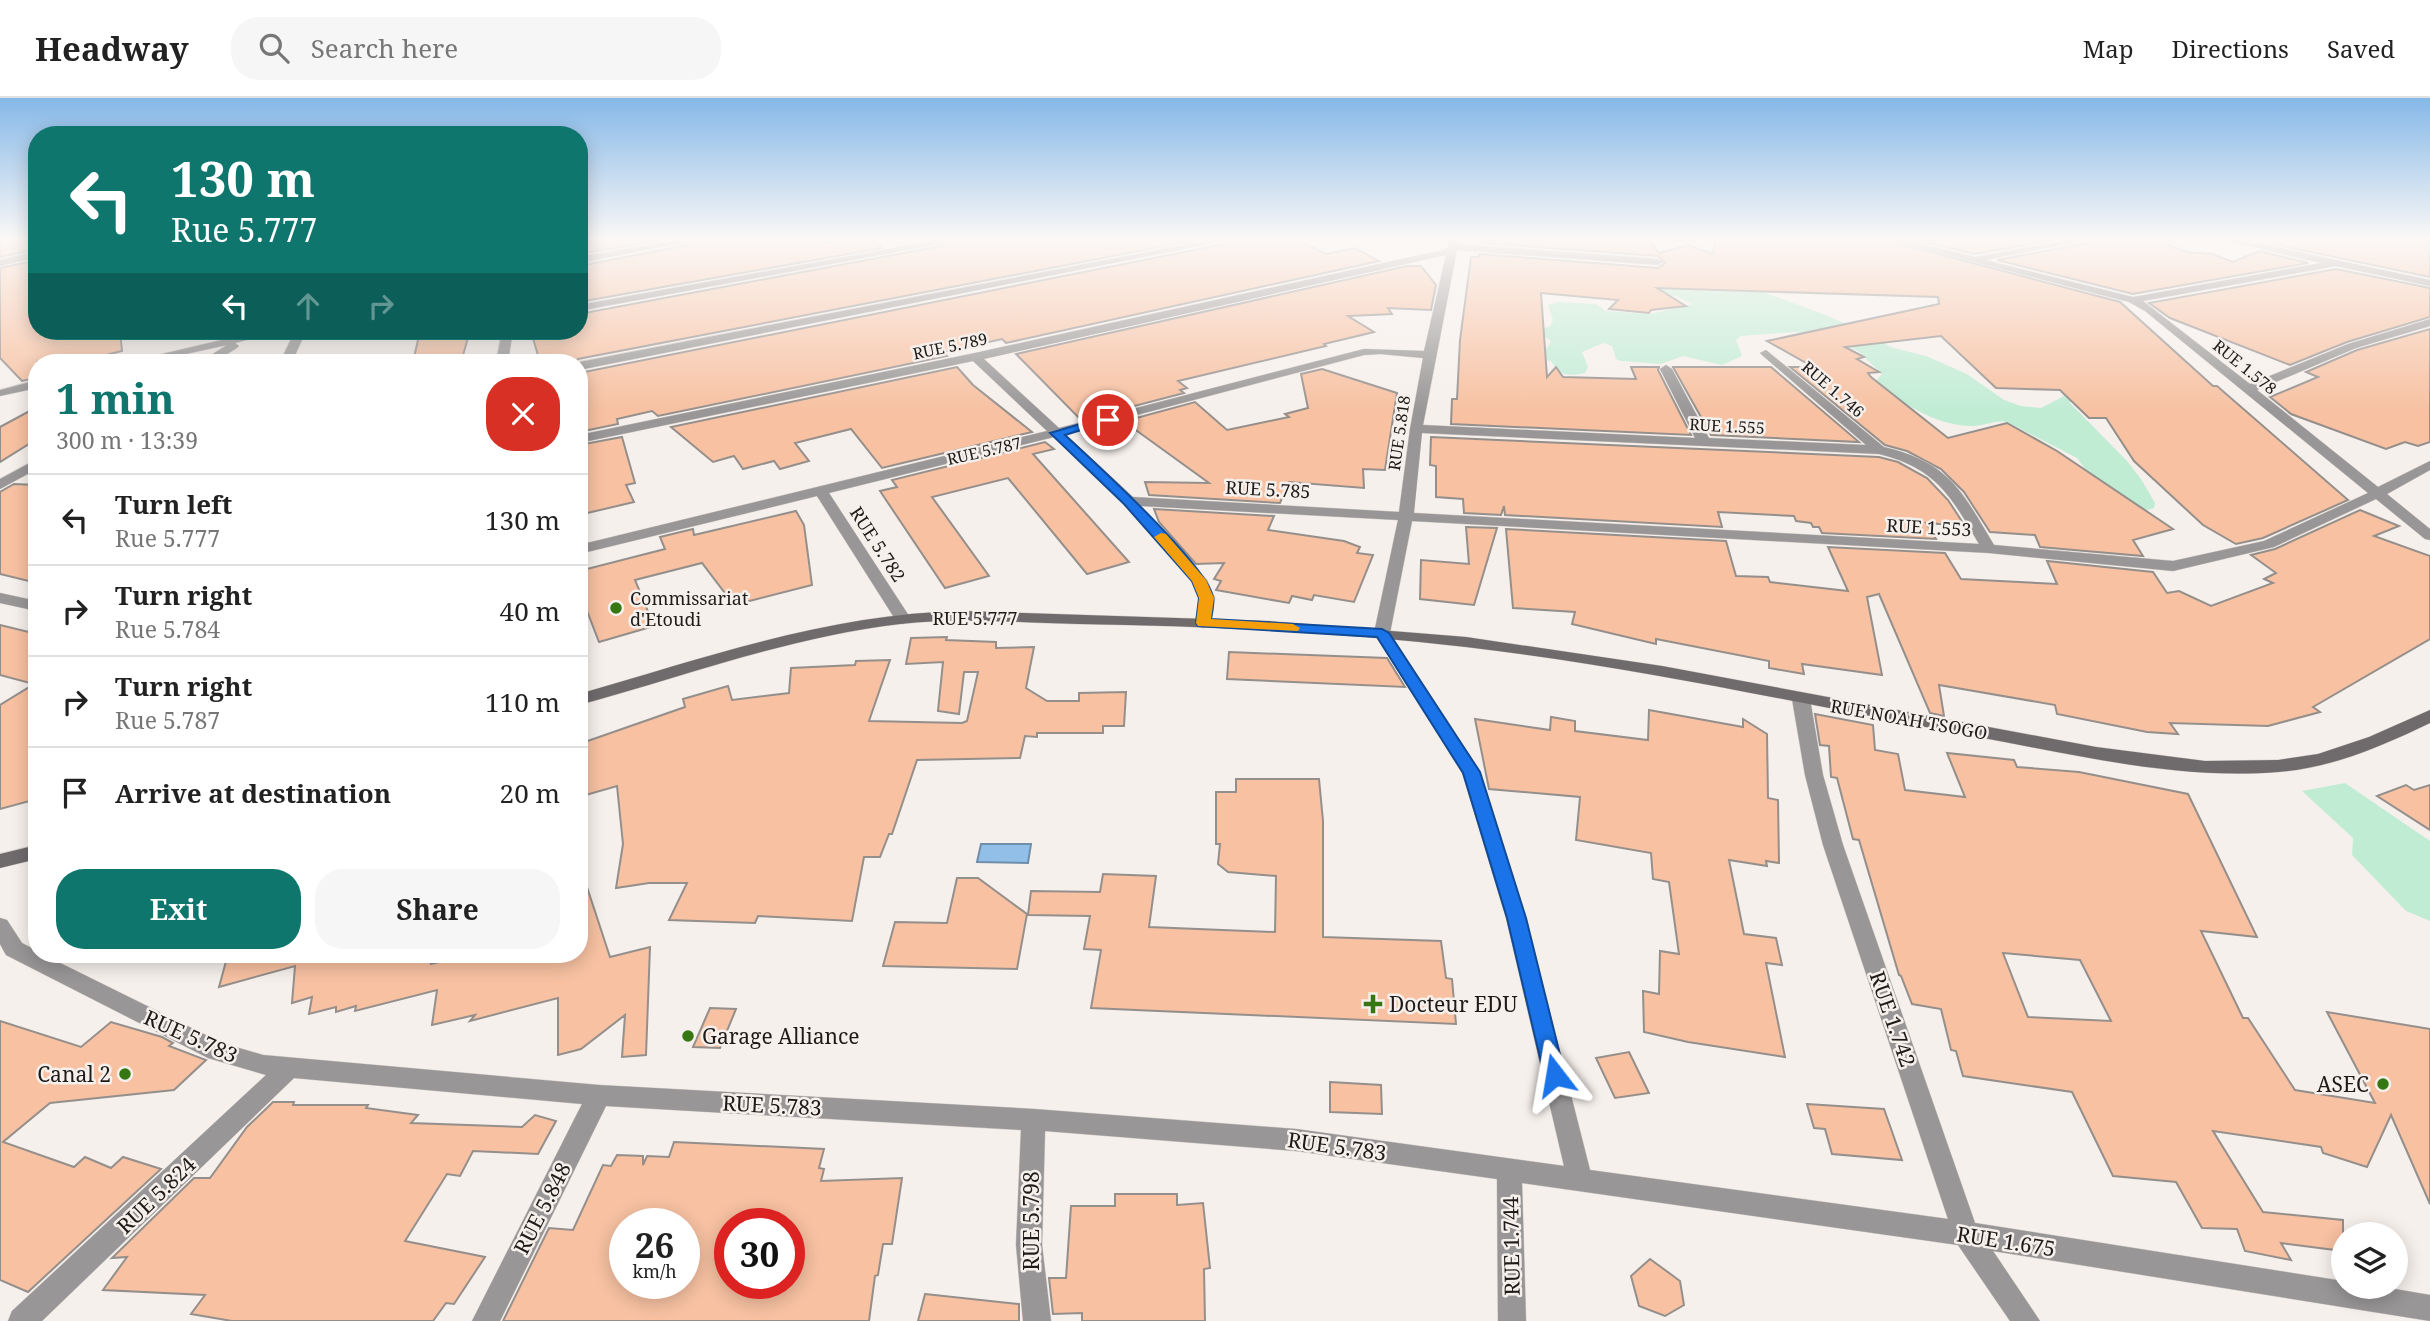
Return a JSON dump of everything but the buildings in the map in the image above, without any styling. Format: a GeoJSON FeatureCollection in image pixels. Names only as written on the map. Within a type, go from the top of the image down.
{"type":"FeatureCollection","features":[{"type":"Feature","properties":{"kind":"main road","name":"RUE 5.777"},"geometry":{"type":"LineString","coordinates":[[588,697],[771,645],[904,619],[971,617],[1203,623],[1382,633]]}},
{"type":"Feature","properties":{"kind":"main road","name":"RUE NOAH TSOGO"},"geometry":{"type":"LineString","coordinates":[[1382,633],[1470,642],[1607,663],[2125,757],[2216,766],[2279,766],[2341,756],[2430,716]]}},
{"type":"Feature","properties":{"kind":"main road"},"geometry":{"type":"LineString","coordinates":[[0,861],[28,854]]}},
{"type":"Feature","properties":{"kind":"street"},"geometry":{"type":"LineString","coordinates":[[588,306],[639,297]]}},
{"type":"Feature","properties":{"kind":"street"},"geometry":{"type":"LineString","coordinates":[[588,364],[931,297]]}},
{"type":"Feature","properties":{"kind":"street","name":"RUE 5.789"},"geometry":{"type":"LineString","coordinates":[[588,437],[975,357],[1233,297]]}},
{"type":"Feature","properties":{"kind":"street","name":"RUE 5.818"},"geometry":{"type":"LineString","coordinates":[[1382,633],[1406,516],[1416,429],[1442,297]]}},
{"type":"Feature","properties":{"kind":"street","name":"RUE 1.578"},"geometry":{"type":"LineString","coordinates":[[2122,297],[2149,309],[2430,536]]}},
{"type":"Feature","properties":{"kind":"street"},"geometry":{"type":"LineString","coordinates":[[2133,300],[2149,297]]}},
{"type":"Feature","properties":{"kind":"street"},"geometry":{"type":"LineString","coordinates":[[2246,390],[2352,346],[2430,322]]}},
{"type":"Feature","properties":{"kind":"street"},"geometry":{"type":"LineString","coordinates":[[172,354],[239,340]]}},
{"type":"Feature","properties":{"kind":"street"},"geometry":{"type":"LineString","coordinates":[[219,354],[242,340]]}},
{"type":"Feature","properties":{"kind":"street","name":"RUE 5.787"},"geometry":{"type":"LineString","coordinates":[[588,548],[1056,433],[1364,352],[1429,355]]}},
{"type":"Feature","properties":{"kind":"street","name":"RUE 1.746"},"geometry":{"type":"LineString","coordinates":[[1766,353],[1879,450]]}},
{"type":"Feature","properties":{"kind":"street"},"geometry":{"type":"LineString","coordinates":[[975,357],[1129,501],[1199,580],[1206,598],[1203,623]]}},
{"type":"Feature","properties":{"kind":"street"},"geometry":{"type":"LineString","coordinates":[[1666,369],[1673,387],[1691,414],[1704,442]]}},
{"type":"Feature","properties":{"kind":"street"},"geometry":{"type":"LineString","coordinates":[[2,393],[28,386]]}},
{"type":"Feature","properties":{"kind":"street","name":"RUE 1.555"},"geometry":{"type":"LineString","coordinates":[[1416,429],[1879,450],[1913,457],[1945,481],[1989,550]]}},
{"type":"Feature","properties":{"kind":"street","name":"RUE 1.553"},"geometry":{"type":"LineString","coordinates":[[1406,516],[1989,550],[2152,565],[2193,563],[2269,544],[2376,494],[2430,465]]}},
{"type":"Feature","properties":{"kind":"street"},"geometry":{"type":"LineString","coordinates":[[0,485],[28,468]]}},
{"type":"Feature","properties":{"kind":"street","name":"RUE 5.782"},"geometry":{"type":"LineString","coordinates":[[820,489],[904,619]]}},
{"type":"Feature","properties":{"kind":"street","name":"RUE 5.785"},"geometry":{"type":"LineString","coordinates":[[1129,501],[1406,516]]}},
{"type":"Feature","properties":{"kind":"street"},"geometry":{"type":"LineString","coordinates":[[0,598],[28,604]]}},
{"type":"Feature","properties":{"kind":"street"},"geometry":{"type":"LineString","coordinates":[[1382,633],[1471,772],[1516,918],[1580,1180]]}},
{"type":"Feature","properties":{"kind":"street","name":"RUE 1.742"},"geometry":{"type":"LineString","coordinates":[[1801,699],[1814,775],[1833,845],[1966,1234],[2026,1321]]}},
{"type":"Feature","properties":{"kind":"street","name":"RUE 5.783"},"geometry":{"type":"LineString","coordinates":[[0,926],[14,949],[28,956]]}},
{"type":"Feature","properties":{"kind":"street","name":"RUE 5.783"},"geometry":{"type":"LineString","coordinates":[[42,963],[215,1051],[263,1065],[598,1095],[1034,1120],[1296,1140],[1580,1180]]}},
{"type":"Feature","properties":{"kind":"street","name":"RUE 5.824"},"geometry":{"type":"LineString","coordinates":[[22,1321],[289,1068]]}},
{"type":"Feature","properties":{"kind":"street","name":"RUE 5.848"},"geometry":{"type":"LineString","coordinates":[[485,1321],[598,1095]]}},
{"type":"Feature","properties":{"kind":"street","name":"RUE 5.798"},"geometry":{"type":"LineString","coordinates":[[1034,1120],[1027,1216],[1029,1273],[1037,1321]]}},
{"type":"Feature","properties":{"kind":"street","name":"RUE 1.744"},"geometry":{"type":"LineString","coordinates":[[1509,1171],[1512,1321]]}},
{"type":"Feature","properties":{"kind":"street","name":"RUE 1.675"},"geometry":{"type":"LineString","coordinates":[[1580,1180],[1966,1234],[2430,1308]]}},
{"type":"Feature","properties":{"kind":"green space"},"geometry":{"type":"Polygon","coordinates":[[[1678,297],[1777,297],[1877,337],[1890,347],[1926,356],[1967,374],[2004,400],[2021,406],[2041,408],[2064,396],[2056,386],[2082,400],[2069,402],[2127,461],[2155,503],[2154,508],[2144,511],[2092,478],[2077,458],[2007,422],[1961,425],[1947,423],[1922,413],[1875,382],[1882,374],[1858,351],[1817,334],[1794,332],[1741,336],[1736,340],[1742,356],[1722,365],[1683,356],[1661,364],[1621,361],[1616,359],[1612,346],[1603,343],[1582,352],[1588,367],[1585,373],[1574,375],[1558,370],[1551,361],[1530,358],[1548,347],[1551,341],[1545,337],[1522,333],[1550,327],[1553,320],[1548,305],[1558,302],[1596,304],[1606,311],[1651,314],[1692,304],[1678,297]]]}},
{"type":"Feature","properties":{"kind":"green space"},"geometry":{"type":"Polygon","coordinates":[[[2345,783],[2430,841],[2430,921],[2406,911],[2352,855],[2353,838],[2302,791],[2345,783]]]}},
{"type":"Feature","properties":{"kind":"water"},"geometry":{"type":"Polygon","coordinates":[[[981,844],[1031,844],[1028,863],[977,862],[981,844]]]}},
{"type":"Feature","properties":{"kind":"slow traffic"},"geometry":{"type":"LineString","coordinates":[[1161,537],[1199,580],[1206,598],[1203,623],[1293,628]]}},
{"type":"Feature","properties":{"kind":"place","name":"Commissariat d'Etoudi"},"geometry":{"type":"Point","coordinates":[616,608]}},
{"type":"Feature","properties":{"kind":"place","name":"Docteur EDU"},"geometry":{"type":"Point","coordinates":[1373,1004]}},
{"type":"Feature","properties":{"kind":"place","name":"Garage Alliance"},"geometry":{"type":"Point","coordinates":[688,1036]}},
{"type":"Feature","properties":{"kind":"place","name":"Canal 2"},"geometry":{"type":"Point","coordinates":[125,1074]}},
{"type":"Feature","properties":{"kind":"place","name":"ASEC"},"geometry":{"type":"Point","coordinates":[2383,1084]}},
{"type":"Feature","properties":{"kind":"route"},"geometry":{"type":"LineString","coordinates":[[1108,420],[1056,433],[1129,501],[1199,580],[1206,598],[1203,623],[1382,633],[1471,772],[1516,918],[1555,1075]]}}]}
